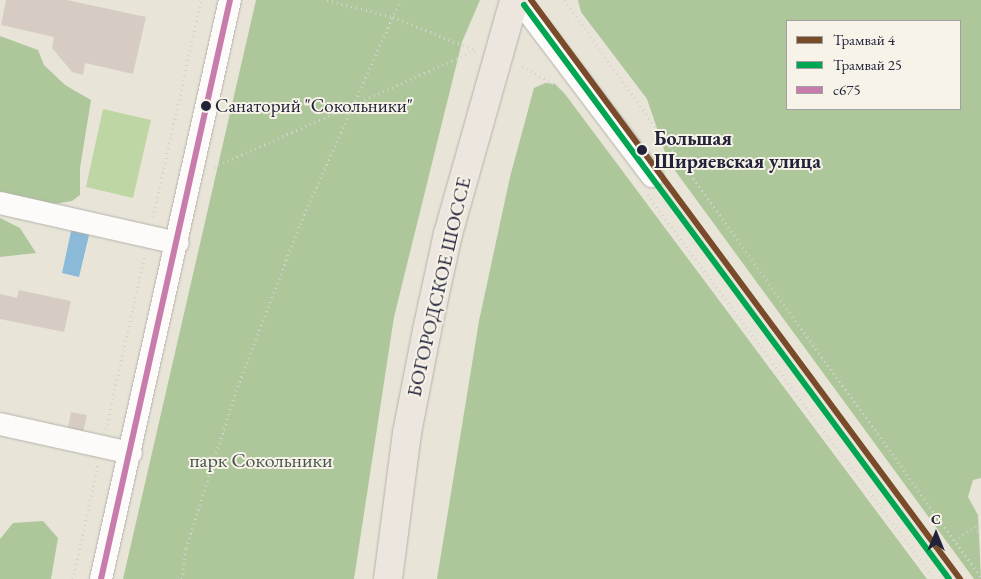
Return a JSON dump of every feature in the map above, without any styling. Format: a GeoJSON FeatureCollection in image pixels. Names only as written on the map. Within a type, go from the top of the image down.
{"type":"FeatureCollection","features":[{"type":"Feature","properties":{"kind":"main road","name":"БОГОРОДСКОЕ ШОССЕ"},"geometry":{"type":"LineString","coordinates":[[388,579],[407,433],[427,330],[448,234],[514,0]]}},
{"type":"Feature","properties":{"kind":"street"},"geometry":{"type":"LineString","coordinates":[[101,579],[194,175],[230,0]]}},
{"type":"Feature","properties":{"kind":"street"},"geometry":{"type":"LineString","coordinates":[[519,0],[647,182]]}},
{"type":"Feature","properties":{"kind":"street"},"geometry":{"type":"LineString","coordinates":[[0,203],[178,243]]}},
{"type":"Feature","properties":{"kind":"street"},"geometry":{"type":"LineString","coordinates":[[0,424],[131,453]]}},
{"type":"Feature","properties":{"kind":"path"},"geometry":{"type":"LineString","coordinates":[[73,579],[201,0]]}},
{"type":"Feature","properties":{"kind":"path"},"geometry":{"type":"LineString","coordinates":[[194,175],[353,107],[476,50],[393,17],[327,0]]}},
{"type":"Feature","properties":{"kind":"path"},"geometry":{"type":"LineString","coordinates":[[182,579],[186,548],[236,391],[300,224],[400,0]]}},
{"type":"Feature","properties":{"kind":"path"},"geometry":{"type":"LineString","coordinates":[[564,0],[981,577]]}},
{"type":"Feature","properties":{"kind":"path"},"geometry":{"type":"LineString","coordinates":[[522,66],[563,89]]}},
{"type":"Feature","properties":{"kind":"path"},"geometry":{"type":"LineString","coordinates":[[647,182],[934,579]]}},
{"type":"Feature","properties":{"kind":"path"},"geometry":{"type":"LineString","coordinates":[[955,541],[975,526],[981,534]]}},
{"type":"Feature","properties":{"kind":"green space","name":"парк Сокольники"},"geometry":{"type":"Polygon","coordinates":[[[256,0],[480,0],[462,42],[394,317],[354,579],[123,579],[256,0]]]}},
{"type":"Feature","properties":{"kind":"green space"},"geometry":{"type":"Polygon","coordinates":[[[578,0],[981,0],[981,478],[973,480],[968,497],[978,515],[981,579],[974,579],[668,161],[647,99],[581,12],[578,0]]]}},
{"type":"Feature","properties":{"kind":"green space"},"geometry":{"type":"Polygon","coordinates":[[[0,36],[38,50],[44,65],[65,85],[91,100],[80,168],[80,195],[72,201],[54,204],[0,195],[0,36]]]}},
{"type":"Feature","properties":{"kind":"green space"},"geometry":{"type":"Polygon","coordinates":[[[545,83],[555,84],[565,94],[927,579],[437,579],[479,321],[510,177],[534,88],[545,83]]]}},
{"type":"Feature","properties":{"kind":"green space"},"geometry":{"type":"Polygon","coordinates":[[[103,109],[151,120],[133,198],[86,187],[103,109]]]}},
{"type":"Feature","properties":{"kind":"green space"},"geometry":{"type":"Polygon","coordinates":[[[0,218],[20,228],[36,253],[0,257],[0,218]]]}},
{"type":"Feature","properties":{"kind":"green space"},"geometry":{"type":"Polygon","coordinates":[[[43,521],[58,538],[51,579],[0,579],[0,539],[13,523],[43,521]]]}},
{"type":"Feature","properties":{"kind":"water"},"geometry":{"type":"Polygon","coordinates":[[[72,227],[90,231],[79,277],[62,273],[72,227]]]}},
{"type":"Feature","properties":{"kind":"building"},"geometry":{"type":"Polygon","coordinates":[[[6,0],[67,0],[146,17],[133,74],[85,63],[83,75],[72,72],[52,48],[54,37],[1,25],[6,0]]]}},
{"type":"Feature","properties":{"kind":"building"},"geometry":{"type":"Polygon","coordinates":[[[19,290],[71,301],[64,332],[0,319],[0,294],[17,298],[19,290]]]}},
{"type":"Feature","properties":{"kind":"building"},"geometry":{"type":"Polygon","coordinates":[[[71,412],[87,415],[83,432],[68,428],[71,412]]]}},
{"type":"Feature","properties":{"kind":"tram line","name":"4"},"geometry":{"type":"LineString","coordinates":[[531,0],[960,579]]}},
{"type":"Feature","properties":{"kind":"tram line","name":"25"},"geometry":{"type":"LineString","coordinates":[[524,5],[949,579]]}},
{"type":"Feature","properties":{"kind":"transit line","name":"с675"},"geometry":{"type":"LineString","coordinates":[[101,579],[230,0]]}},
{"type":"Feature","properties":{"kind":"place","name":"Санаторий \"Сокольники\""},"geometry":{"type":"Point","coordinates":[206,106]}},
{"type":"Feature","properties":{"kind":"place","name":"Большая Ширяевская улица"},"geometry":{"type":"Point","coordinates":[642,150]}}]}
